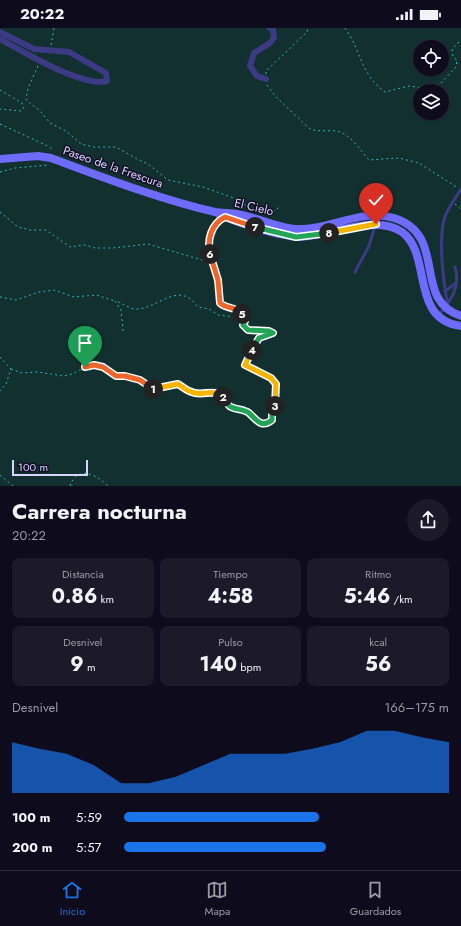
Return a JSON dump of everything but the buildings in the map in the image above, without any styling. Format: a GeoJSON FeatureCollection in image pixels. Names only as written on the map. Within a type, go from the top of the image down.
{"type":"FeatureCollection","features":[{"type":"Feature","properties":{"kind":"street"},"geometry":{"type":"LineString","coordinates":[[266,79],[257,76],[250,66],[254,53],[270,43],[274,38],[273,30],[270,28]]}},
{"type":"Feature","properties":{"kind":"street"},"geometry":{"type":"LineString","coordinates":[[0,32],[25,49],[41,62],[57,70],[99,82],[107,81],[106,73],[69,52],[50,49],[25,49],[0,39]]}},
{"type":"Feature","properties":{"kind":"street","name":"Paseo de la Frescura"},"geometry":{"type":"LineString","coordinates":[[0,159],[38,156],[56,160],[126,186],[217,212]]}},
{"type":"Feature","properties":{"kind":"street","name":"El Cielo"},"geometry":{"type":"LineString","coordinates":[[217,212],[237,214],[296,229],[316,228],[361,217],[378,215],[404,222],[416,232],[424,244],[435,293],[446,306]]}},
{"type":"Feature","properties":{"kind":"street","name":"El Cielo"},"geometry":{"type":"LineString","coordinates":[[217,212],[225,217],[279,234],[296,237],[315,236],[376,224],[390,226],[409,238],[417,255],[422,286],[428,300],[438,315],[444,320],[461,326]]}},
{"type":"Feature","properties":{"kind":"street"},"geometry":{"type":"LineString","coordinates":[[446,306],[461,316]]}},
{"type":"Feature","properties":{"kind":"lane"},"geometry":{"type":"LineString","coordinates":[[446,306],[442,261],[443,227],[445,217],[461,190]]}},
{"type":"Feature","properties":{"kind":"lane"},"geometry":{"type":"LineString","coordinates":[[355,272],[369,246],[378,215]]}},
{"type":"Feature","properties":{"kind":"lane"},"geometry":{"type":"LineString","coordinates":[[438,315],[452,298],[457,283],[455,267]]}},
{"type":"Feature","properties":{"kind":"lane"},"geometry":{"type":"LineString","coordinates":[[445,291],[457,283]]}},
{"type":"Feature","properties":{"kind":"path"},"geometry":{"type":"LineString","coordinates":[[50,49],[54,28]]}},
{"type":"Feature","properties":{"kind":"path"},"geometry":{"type":"LineString","coordinates":[[308,28],[307,32],[266,71],[268,88],[276,97],[310,129],[344,133],[369,160],[399,158],[419,162],[461,190]]}},
{"type":"Feature","properties":{"kind":"path"},"geometry":{"type":"LineString","coordinates":[[345,28],[354,41],[366,73],[376,86],[385,92],[409,86],[431,89],[440,84],[456,67],[457,60],[453,57],[452,49],[461,40]]}},
{"type":"Feature","properties":{"kind":"path"},"geometry":{"type":"LineString","coordinates":[[27,102],[28,88],[41,62]]}},
{"type":"Feature","properties":{"kind":"path"},"geometry":{"type":"LineString","coordinates":[[0,90],[23,104]]}},
{"type":"Feature","properties":{"kind":"path"},"geometry":{"type":"LineString","coordinates":[[23,104],[27,102]]}},
{"type":"Feature","properties":{"kind":"path"},"geometry":{"type":"LineString","coordinates":[[27,102],[40,111],[50,123],[66,131],[81,144],[94,147],[116,147],[148,164],[168,180],[203,187],[234,198],[249,207],[262,211],[274,211],[281,206]]}},
{"type":"Feature","properties":{"kind":"path"},"geometry":{"type":"LineString","coordinates":[[0,110],[21,111],[24,107],[23,104]]}},
{"type":"Feature","properties":{"kind":"path"},"geometry":{"type":"LineString","coordinates":[[0,124],[50,147],[56,160],[53,164],[15,168],[0,172]]}},
{"type":"Feature","properties":{"kind":"path"},"geometry":{"type":"LineString","coordinates":[[454,202],[461,209]]}},
{"type":"Feature","properties":{"kind":"path"},"geometry":{"type":"LineString","coordinates":[[0,212],[18,227],[30,230],[46,230],[70,247],[85,245],[95,248],[113,248],[148,244],[158,248],[168,249],[173,252],[184,253],[193,259],[204,259],[213,263]]}},
{"type":"Feature","properties":{"kind":"path"},"geometry":{"type":"LineString","coordinates":[[0,357],[11,369],[22,373],[38,372],[63,376],[72,374],[88,366],[97,366],[106,368],[116,376],[125,376],[140,380],[153,389],[162,389],[174,383],[194,393],[216,392],[222,396],[230,407],[249,413],[257,423],[267,423],[272,420],[272,411],[276,405],[276,384],[271,378],[245,365],[259,338],[273,333],[269,331],[248,330],[243,325],[244,318],[237,309],[225,307],[220,303],[218,284],[209,246],[210,236],[218,222],[225,217]]}},
{"type":"Feature","properties":{"kind":"path"},"geometry":{"type":"LineString","coordinates":[[0,298],[13,300],[39,292],[54,290],[74,297],[96,295],[122,302],[129,308],[139,309],[180,295],[191,299],[198,307],[209,309],[218,315],[244,318]]}},
{"type":"Feature","properties":{"kind":"path"},"geometry":{"type":"LineString","coordinates":[[115,301],[121,310],[123,331]]}},
{"type":"Feature","properties":{"kind":"path"},"geometry":{"type":"LineString","coordinates":[[0,390],[6,384],[11,369]]}},
{"type":"Feature","properties":{"kind":"path"},"geometry":{"type":"LineString","coordinates":[[70,486],[74,477],[78,474],[85,473],[102,479],[108,486]]}},
{"type":"Feature","properties":{"kind":"path"},"geometry":{"type":"LineString","coordinates":[[0,475],[13,486]]}},
{"type":"Feature","properties":{"kind":"green space"},"geometry":{"type":"Polygon","coordinates":[[[0,28],[461,28],[461,486],[0,486],[0,28]]]}},
{"type":"Feature","properties":{"kind":"route"},"geometry":{"type":"LineString","coordinates":[[85,367],[91,365],[103,367],[116,376],[125,376],[140,380],[153,389],[162,389],[174,383],[178,384],[187,391],[194,393],[216,392],[222,396],[230,407],[249,413],[257,423],[267,423],[272,420],[272,411],[276,405],[276,384],[271,378],[248,368],[245,365],[259,338],[272,335],[273,333],[269,331],[248,330],[243,325],[245,321],[241,312],[237,309],[225,307],[220,303],[218,280],[209,249],[210,236],[215,226],[225,217],[230,220],[279,234],[296,237],[315,236],[376,224]]}}]}
